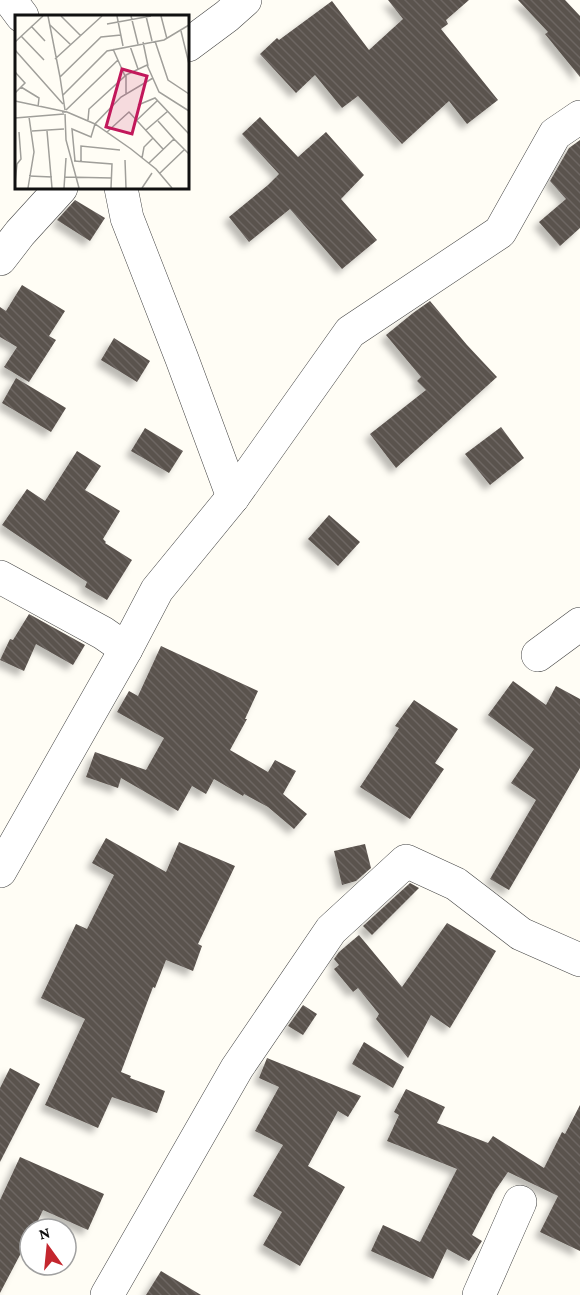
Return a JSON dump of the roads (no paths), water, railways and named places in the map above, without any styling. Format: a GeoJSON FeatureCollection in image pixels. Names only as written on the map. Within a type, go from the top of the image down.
{"type":"FeatureCollection","features":[{"type":"Feature","properties":{"kind":"street"},"geometry":{"type":"LineString","coordinates":[[10,0],[21,15]]}},
{"type":"Feature","properties":{"kind":"street"},"geometry":{"type":"LineString","coordinates":[[189,44],[245,0]]}},
{"type":"Feature","properties":{"kind":"street"},"geometry":{"type":"LineString","coordinates":[[0,871],[157,590],[233,497],[350,332],[500,232],[555,135],[580,117]]}},
{"type":"Feature","properties":{"kind":"street"},"geometry":{"type":"LineString","coordinates":[[0,259],[60,189]]}},
{"type":"Feature","properties":{"kind":"street"},"geometry":{"type":"LineString","coordinates":[[121,189],[127,218],[233,497]]}},
{"type":"Feature","properties":{"kind":"street"},"geometry":{"type":"LineString","coordinates":[[0,577],[103,633],[126,649]]}},
{"type":"Feature","properties":{"kind":"street"},"geometry":{"type":"LineString","coordinates":[[538,655],[580,624]]}},
{"type":"Feature","properties":{"kind":"street"},"geometry":{"type":"LineString","coordinates":[[107,1295],[237,1068],[331,930],[406,861],[456,884],[521,934],[580,960]]}},
{"type":"Feature","properties":{"kind":"street"},"geometry":{"type":"LineString","coordinates":[[479,1295],[520,1202]]}}]}
